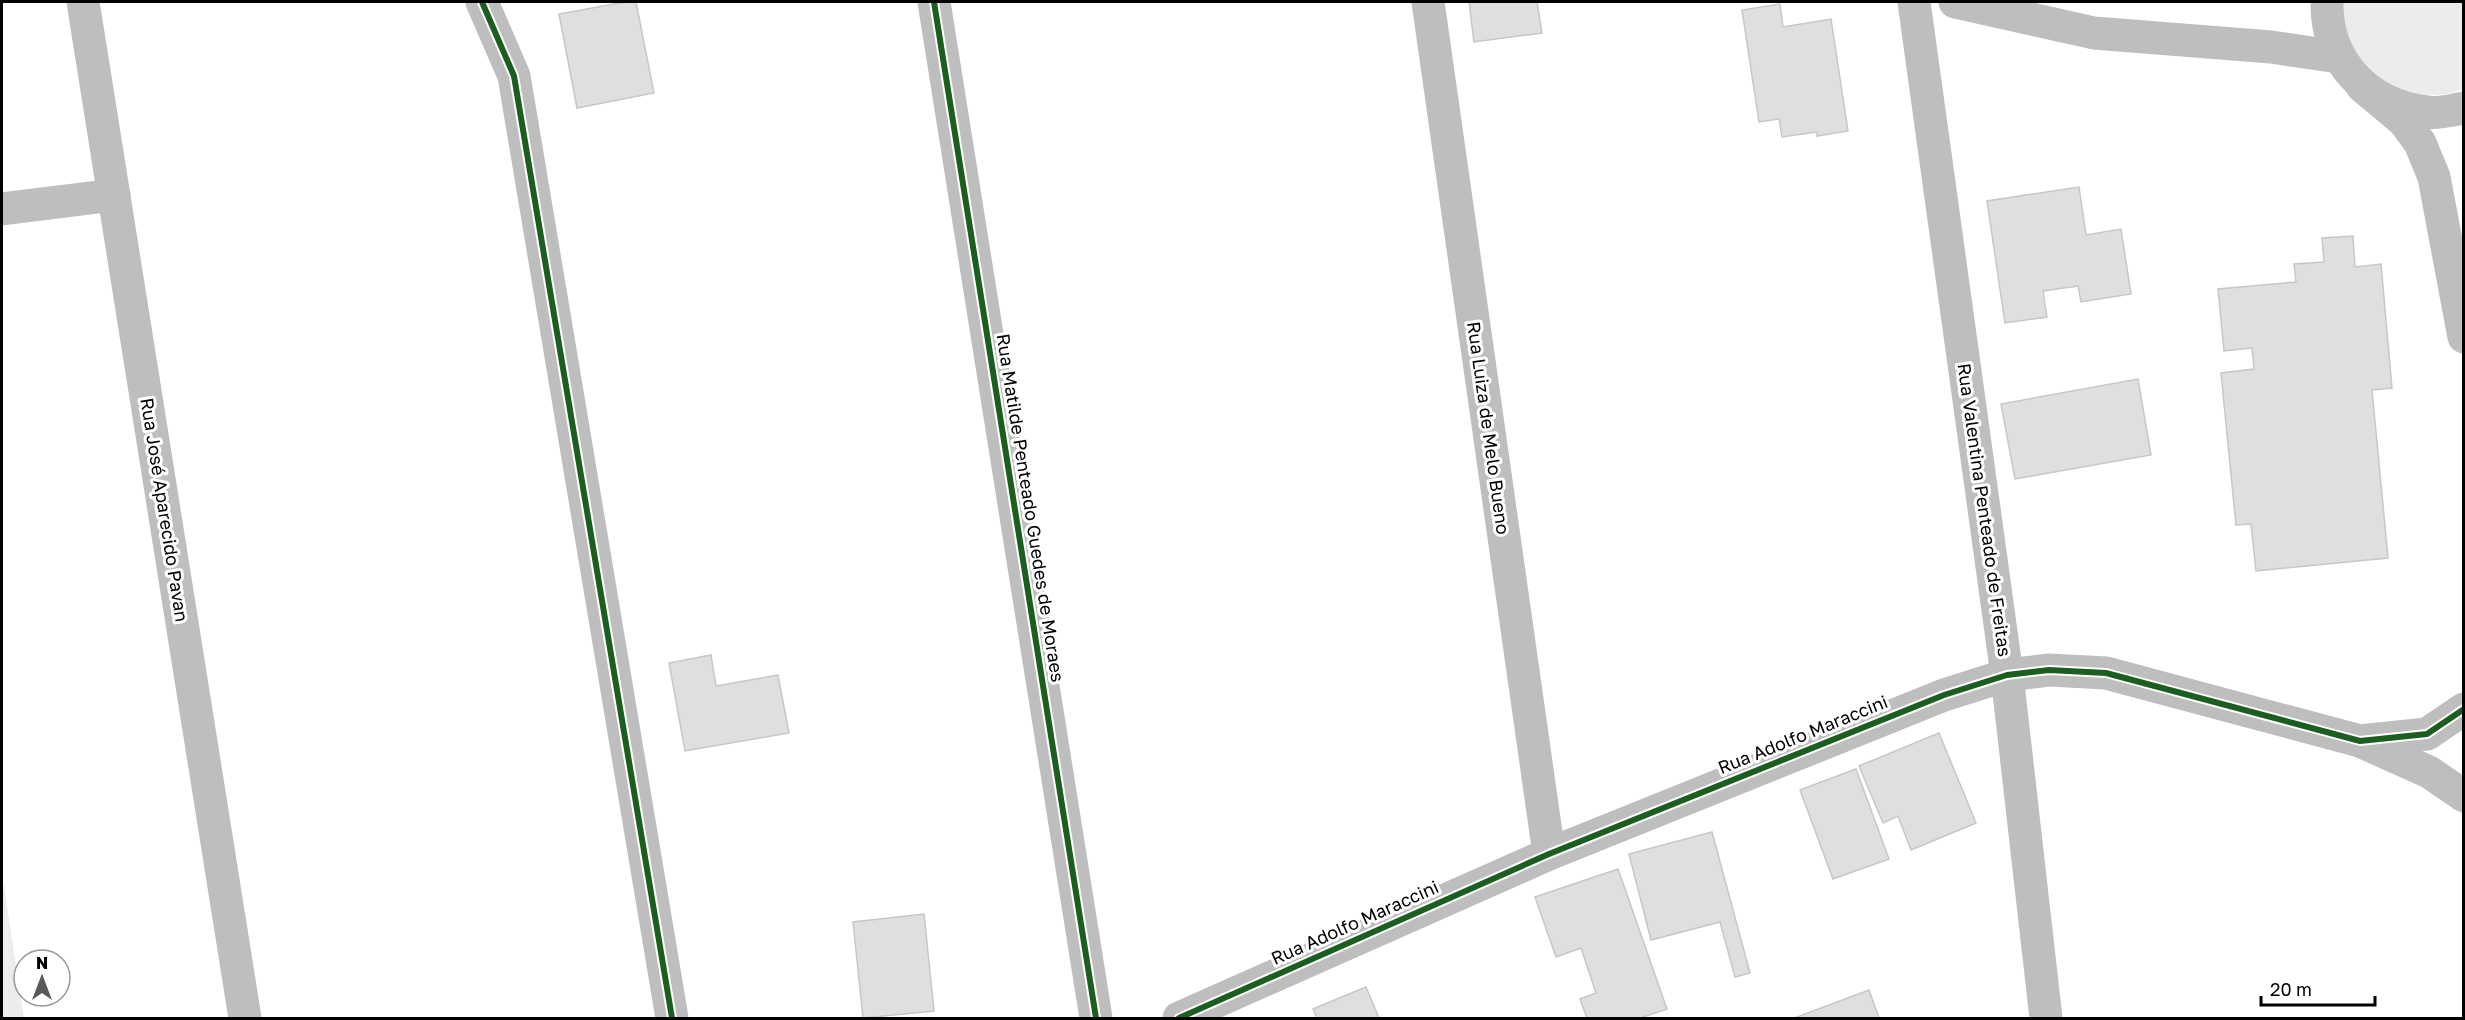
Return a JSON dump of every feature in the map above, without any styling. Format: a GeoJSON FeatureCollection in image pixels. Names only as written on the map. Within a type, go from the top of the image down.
{"type":"FeatureCollection","features":[{"type":"Feature","properties":{"kind":"street","name":"Rua José Aparecido Pavan"},"geometry":{"type":"LineString","coordinates":[[82,2],[245,1018]]}},
{"type":"Feature","properties":{"kind":"street"},"geometry":{"type":"LineString","coordinates":[[482,2],[514,76],[672,1018]]}},
{"type":"Feature","properties":{"kind":"street","name":"Rua Matilde Penteado Guedes de Moraes"},"geometry":{"type":"LineString","coordinates":[[934,2],[1096,1018]]}},
{"type":"Feature","properties":{"kind":"street","name":"Rua Luiza de Melo Bueno"},"geometry":{"type":"LineString","coordinates":[[1428,2],[1549,854]]}},
{"type":"Feature","properties":{"kind":"street","name":"Rua Valentina Penteado de Freitas"},"geometry":{"type":"LineString","coordinates":[[1914,2],[2007,675],[2046,1018]]}},
{"type":"Feature","properties":{"kind":"street"},"geometry":{"type":"LineString","coordinates":[[1955,2],[2094,33],[2271,47],[2338,57]]}},
{"type":"Feature","properties":{"kind":"street"},"geometry":{"type":"LineString","coordinates":[[2328,2],[2327,21],[2338,57],[2362,86],[2404,121],[2420,142],[2431,168],[2463,337]]}},
{"type":"Feature","properties":{"kind":"street"},"geometry":{"type":"LineString","coordinates":[[2362,86],[2393,105],[2429,113],[2463,108]]}},
{"type":"Feature","properties":{"kind":"street"},"geometry":{"type":"LineString","coordinates":[[2,209],[114,195]]}},
{"type":"Feature","properties":{"kind":"street","name":"Rua Adolfo Maraccini"},"geometry":{"type":"LineString","coordinates":[[1179,1018],[1549,854],[1944,695],[2007,675],[2049,670],[2106,673],[2360,741],[2427,734],[2463,709]]}},
{"type":"Feature","properties":{"kind":"street"},"geometry":{"type":"LineString","coordinates":[[2360,741],[2428,772],[2463,796]]}},
{"type":"Feature","properties":{"kind":"shaded area"},"geometry":{"type":"Polygon","coordinates":[[[2341,2],[2463,2],[2463,89],[2448,94],[2417,94],[2387,84],[2374,75],[2362,64],[2347,39],[2341,2]]]}},
{"type":"Feature","properties":{"kind":"shaded area"},"geometry":{"type":"Polygon","coordinates":[[[2,874],[13,948],[12,1008],[22,1008],[24,1018],[2,1018],[2,874]]]}},
{"type":"Feature","properties":{"kind":"building"},"geometry":{"type":"Polygon","coordinates":[[[636,2],[654,93],[577,108],[559,14],[636,2]]]}},
{"type":"Feature","properties":{"kind":"building"},"geometry":{"type":"Polygon","coordinates":[[[1469,2],[1537,2],[1542,33],[1474,42],[1469,2]]]}},
{"type":"Feature","properties":{"kind":"building"},"geometry":{"type":"Polygon","coordinates":[[[1780,4],[1783,27],[1831,19],[1848,131],[1817,136],[1817,132],[1782,137],[1779,119],[1759,122],[1742,10],[1780,4]]]}},
{"type":"Feature","properties":{"kind":"building"},"geometry":{"type":"Polygon","coordinates":[[[2079,187],[2086,235],[2121,229],[2131,294],[2081,302],[2078,286],[2043,291],[2047,317],[2005,323],[1987,201],[2079,187]]]}},
{"type":"Feature","properties":{"kind":"building"},"geometry":{"type":"Polygon","coordinates":[[[2353,236],[2355,267],[2381,264],[2392,388],[2372,390],[2388,558],[2256,571],[2251,524],[2236,525],[2221,373],[2254,369],[2252,348],[2224,351],[2218,289],[2296,282],[2294,264],[2324,262],[2322,238],[2353,236]]]}},
{"type":"Feature","properties":{"kind":"building"},"geometry":{"type":"Polygon","coordinates":[[[2138,379],[2151,455],[2015,479],[2001,404],[2138,379]]]}},
{"type":"Feature","properties":{"kind":"building"},"geometry":{"type":"Polygon","coordinates":[[[711,655],[716,686],[778,675],[789,733],[685,751],[669,663],[711,655]]]}},
{"type":"Feature","properties":{"kind":"building"},"geometry":{"type":"Polygon","coordinates":[[[1939,733],[1976,823],[1911,850],[1898,816],[1883,823],[1859,766],[1939,733]]]}},
{"type":"Feature","properties":{"kind":"building"},"geometry":{"type":"Polygon","coordinates":[[[1856,769],[1889,859],[1833,879],[1800,790],[1856,769]]]}},
{"type":"Feature","properties":{"kind":"building"},"geometry":{"type":"Polygon","coordinates":[[[1712,832],[1750,973],[1735,977],[1720,922],[1651,940],[1629,854],[1712,832]]]}},
{"type":"Feature","properties":{"kind":"building"},"geometry":{"type":"Polygon","coordinates":[[[1618,869],[1667,1009],[1640,1018],[1587,1018],[1580,999],[1596,993],[1581,948],[1556,957],[1535,897],[1618,869]]]}},
{"type":"Feature","properties":{"kind":"building"},"geometry":{"type":"Polygon","coordinates":[[[924,914],[934,1011],[863,1018],[853,922],[924,914]]]}},
{"type":"Feature","properties":{"kind":"building"},"geometry":{"type":"Polygon","coordinates":[[[1366,987],[1379,1018],[1317,1018],[1313,1009],[1366,987]]]}},
{"type":"Feature","properties":{"kind":"building"},"geometry":{"type":"Polygon","coordinates":[[[1869,990],[1879,1018],[1797,1017],[1869,990]]]}},
{"type":"Feature","properties":{"kind":"cycle path"},"geometry":{"type":"LineString","coordinates":[[482,2],[514,76],[672,1018]]}},
{"type":"Feature","properties":{"kind":"cycle path"},"geometry":{"type":"LineString","coordinates":[[934,2],[1096,1018]]}},
{"type":"Feature","properties":{"kind":"cycle path"},"geometry":{"type":"LineString","coordinates":[[1179,1018],[1549,854],[1944,695],[2007,675],[2049,670],[2106,673],[2360,741],[2427,734],[2464,709]]}}]}
